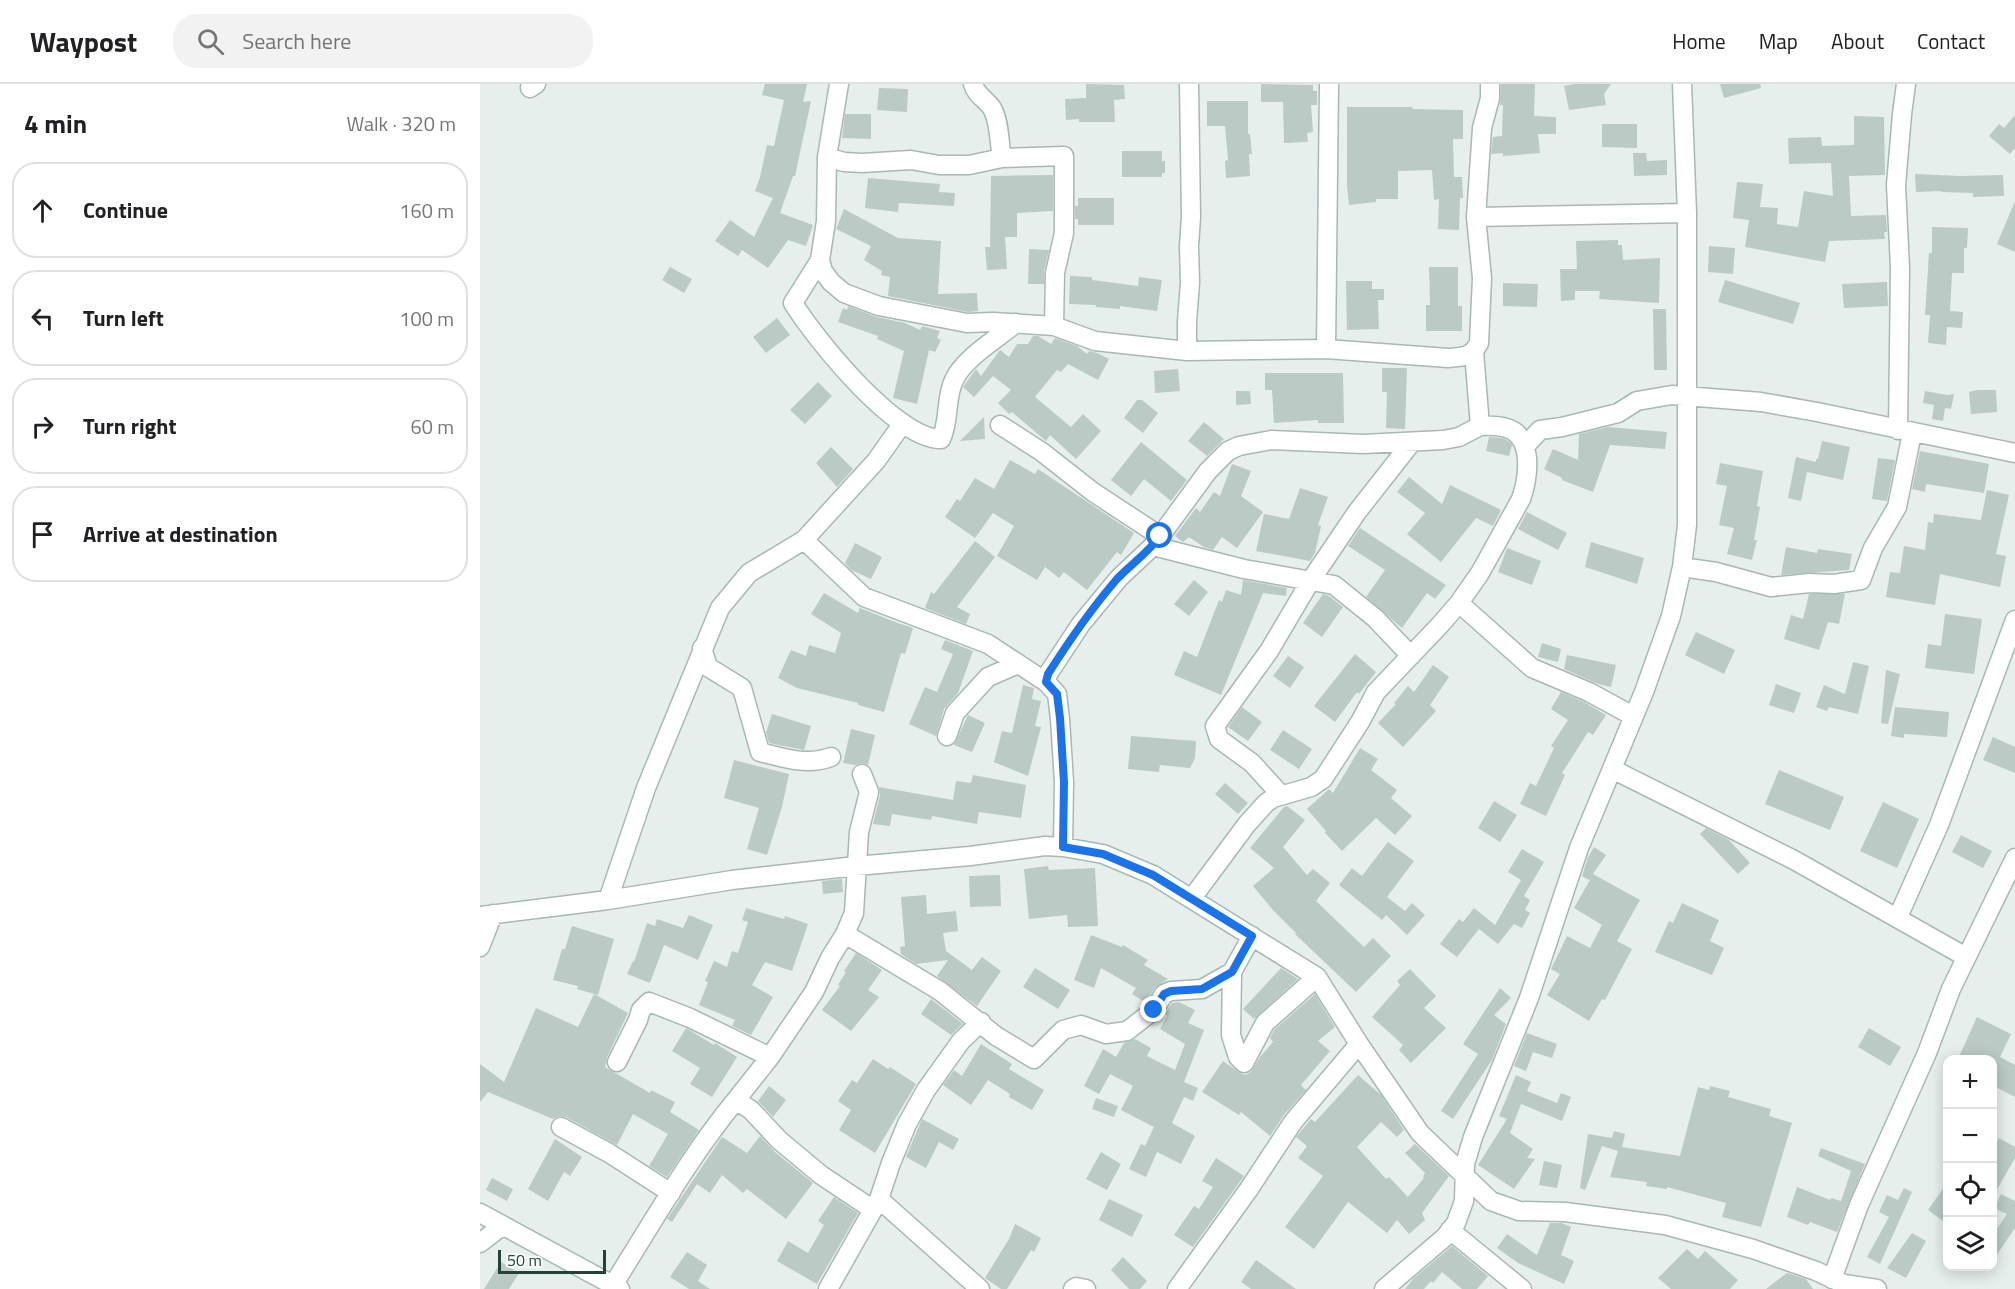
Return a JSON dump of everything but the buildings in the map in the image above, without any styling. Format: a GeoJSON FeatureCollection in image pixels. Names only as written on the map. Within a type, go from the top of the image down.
{"type":"FeatureCollection","features":[{"type":"Feature","properties":{"kind":"street"},"geometry":{"type":"LineString","coordinates":[[839,84],[827,157],[826,221],[820,260],[823,272],[844,293],[879,306],[967,323],[1054,326],[1095,341],[1187,351],[1326,350],[1448,358],[1462,357],[1474,352]]}},
{"type":"Feature","properties":{"kind":"street"},"geometry":{"type":"LineString","coordinates":[[973,84],[975,91],[991,107],[995,115],[1002,158]]}},
{"type":"Feature","properties":{"kind":"street"},"geometry":{"type":"LineString","coordinates":[[1187,351],[1191,217],[1189,84]]}},
{"type":"Feature","properties":{"kind":"street"},"geometry":{"type":"LineString","coordinates":[[1326,350],[1329,84]]}},
{"type":"Feature","properties":{"kind":"street"},"geometry":{"type":"LineString","coordinates":[[1480,426],[1474,352],[1479,343],[1482,278],[1476,217],[1482,128],[1490,98],[1490,84]]}},
{"type":"Feature","properties":{"kind":"street"},"geometry":{"type":"LineString","coordinates":[[1384,1289],[1437,1244],[1456,1223],[1464,1201],[1466,1164],[1473,1137],[1529,998],[1579,848],[1644,692],[1671,616],[1682,567],[1687,525],[1687,213],[1682,84]]}},
{"type":"Feature","properties":{"kind":"street"},"geometry":{"type":"LineString","coordinates":[[1682,567],[1716,572],[1772,587],[1810,583],[1834,584],[1862,580],[1873,548],[1897,507],[1905,431],[1896,185],[1906,84]]}},
{"type":"Feature","properties":{"kind":"street"},"geometry":{"type":"LineString","coordinates":[[827,157],[844,162],[911,160],[939,165],[969,165],[1002,158],[1064,156],[1064,233],[1055,273],[1054,326]]}},
{"type":"Feature","properties":{"kind":"street"},"geometry":{"type":"LineString","coordinates":[[1476,217],[1687,213]]}},
{"type":"Feature","properties":{"kind":"street"},"geometry":{"type":"LineString","coordinates":[[820,260],[793,303],[827,349],[861,387],[912,430],[932,439],[941,439],[946,430],[947,410],[954,380],[969,359],[1016,323]]}},
{"type":"Feature","properties":{"kind":"street"},"geometry":{"type":"LineString","coordinates":[[1520,438],[1540,430],[1618,413],[1637,401],[1672,395],[1761,402],[2015,453]]}},
{"type":"Feature","properties":{"kind":"street"},"geometry":{"type":"LineString","coordinates":[[608,900],[646,788],[720,608],[750,573],[804,540],[876,461],[903,423]]}},
{"type":"Feature","properties":{"kind":"street"},"geometry":{"type":"LineString","coordinates":[[1000,425],[1042,452],[1156,541],[1244,569],[1334,585],[1375,618],[1411,656]]}},
{"type":"Feature","properties":{"kind":"street"},"geometry":{"type":"LineString","coordinates":[[1046,682],[1048,674],[1081,624],[1119,578],[1156,541],[1209,471],[1228,451],[1239,446],[1271,440],[1363,444],[1412,442],[1459,437],[1480,426],[1502,427],[1520,438],[1528,470],[1526,486],[1480,573],[1459,603],[1376,692],[1323,780],[1311,787],[1281,795],[1266,802],[1192,898]]}},
{"type":"Feature","properties":{"kind":"street"},"geometry":{"type":"LineString","coordinates":[[1281,795],[1252,762],[1223,744],[1215,726],[1269,651],[1311,580],[1357,512],[1412,442]]}},
{"type":"Feature","properties":{"kind":"street"},"geometry":{"type":"LineString","coordinates":[[804,540],[864,597],[988,644],[1046,682],[1057,694],[1064,782],[1063,847]]}},
{"type":"Feature","properties":{"kind":"street"},"geometry":{"type":"LineString","coordinates":[[1459,603],[1532,668],[1589,692],[1633,716]]}},
{"type":"Feature","properties":{"kind":"street"},"geometry":{"type":"LineString","coordinates":[[1898,917],[1939,825],[2015,620]]}},
{"type":"Feature","properties":{"kind":"street"},"geometry":{"type":"LineString","coordinates":[[702,648],[708,667],[742,688],[760,752],[795,762],[823,760],[831,757]]}},
{"type":"Feature","properties":{"kind":"street"},"geometry":{"type":"LineString","coordinates":[[947,736],[955,713],[988,677],[1018,664]]}},
{"type":"Feature","properties":{"kind":"street"},"geometry":{"type":"LineString","coordinates":[[1612,769],[1794,860],[1966,957]]}},
{"type":"Feature","properties":{"kind":"street"},"geometry":{"type":"LineString","coordinates":[[480,1213],[616,1287],[712,1128],[770,1057],[814,992],[830,958],[845,934],[854,913],[859,832],[869,792],[862,774]]}},
{"type":"Feature","properties":{"kind":"street"},"geometry":{"type":"LineString","coordinates":[[480,947],[487,915],[608,900],[732,880],[970,856],[1044,846],[1103,854],[1153,875],[1317,977],[1359,1044],[1420,1133],[1491,1202],[1519,1210],[1576,1214],[1665,1226],[1753,1249],[1839,1284],[1877,1289]]}},
{"type":"Feature","properties":{"kind":"street"},"geometry":{"type":"LineString","coordinates":[[1839,1284],[1859,1205],[1927,1053],[1951,989],[2015,858]]}},
{"type":"Feature","properties":{"kind":"street"},"geometry":{"type":"LineString","coordinates":[[845,934],[940,991],[996,1036],[1034,1059],[1063,1030],[1081,1025],[1106,1034],[1127,1031],[1154,1010],[1164,994],[1171,991],[1202,989],[1232,972]]}},
{"type":"Feature","properties":{"kind":"street"},"geometry":{"type":"LineString","coordinates":[[1252,936],[1232,972],[1231,1035],[1238,1057],[1244,1063],[1265,1023],[1317,977]]}},
{"type":"Feature","properties":{"kind":"street"},"geometry":{"type":"LineString","coordinates":[[617,1062],[641,1010],[649,1002],[690,1018],[770,1057]]}},
{"type":"Feature","properties":{"kind":"street"},"geometry":{"type":"LineString","coordinates":[[828,1289],[876,1204],[907,1124],[926,1090],[961,1041],[981,1022]]}},
{"type":"Feature","properties":{"kind":"street"},"geometry":{"type":"LineString","coordinates":[[1177,1289],[1249,1189],[1293,1122],[1359,1044]]}},
{"type":"Feature","properties":{"kind":"street"},"geometry":{"type":"LineString","coordinates":[[736,1100],[751,1110],[779,1140],[821,1175],[876,1204],[980,1289]]}},
{"type":"Feature","properties":{"kind":"street"},"geometry":{"type":"LineString","coordinates":[[561,1127],[609,1153],[671,1193]]}},
{"type":"Feature","properties":{"kind":"street"},"geometry":{"type":"LineString","coordinates":[[480,1243],[502,1226]]}},
{"type":"Feature","properties":{"kind":"street"},"geometry":{"type":"LineString","coordinates":[[1450,1230],[1522,1289]]}},
{"type":"Feature","properties":{"kind":"street"},"geometry":{"type":"LineString","coordinates":[[1073,1289],[1076,1287],[1086,1289]]}},
{"type":"Feature","properties":{"kind":"route"},"geometry":{"type":"LineString","coordinates":[[1154,1010],[1164,994],[1171,991],[1202,989],[1232,972],[1252,936],[1153,875],[1103,854],[1063,847],[1064,782],[1060,718],[1057,694],[1046,682],[1048,674],[1081,624],[1119,578],[1153,546],[1160,536]]}}]}
